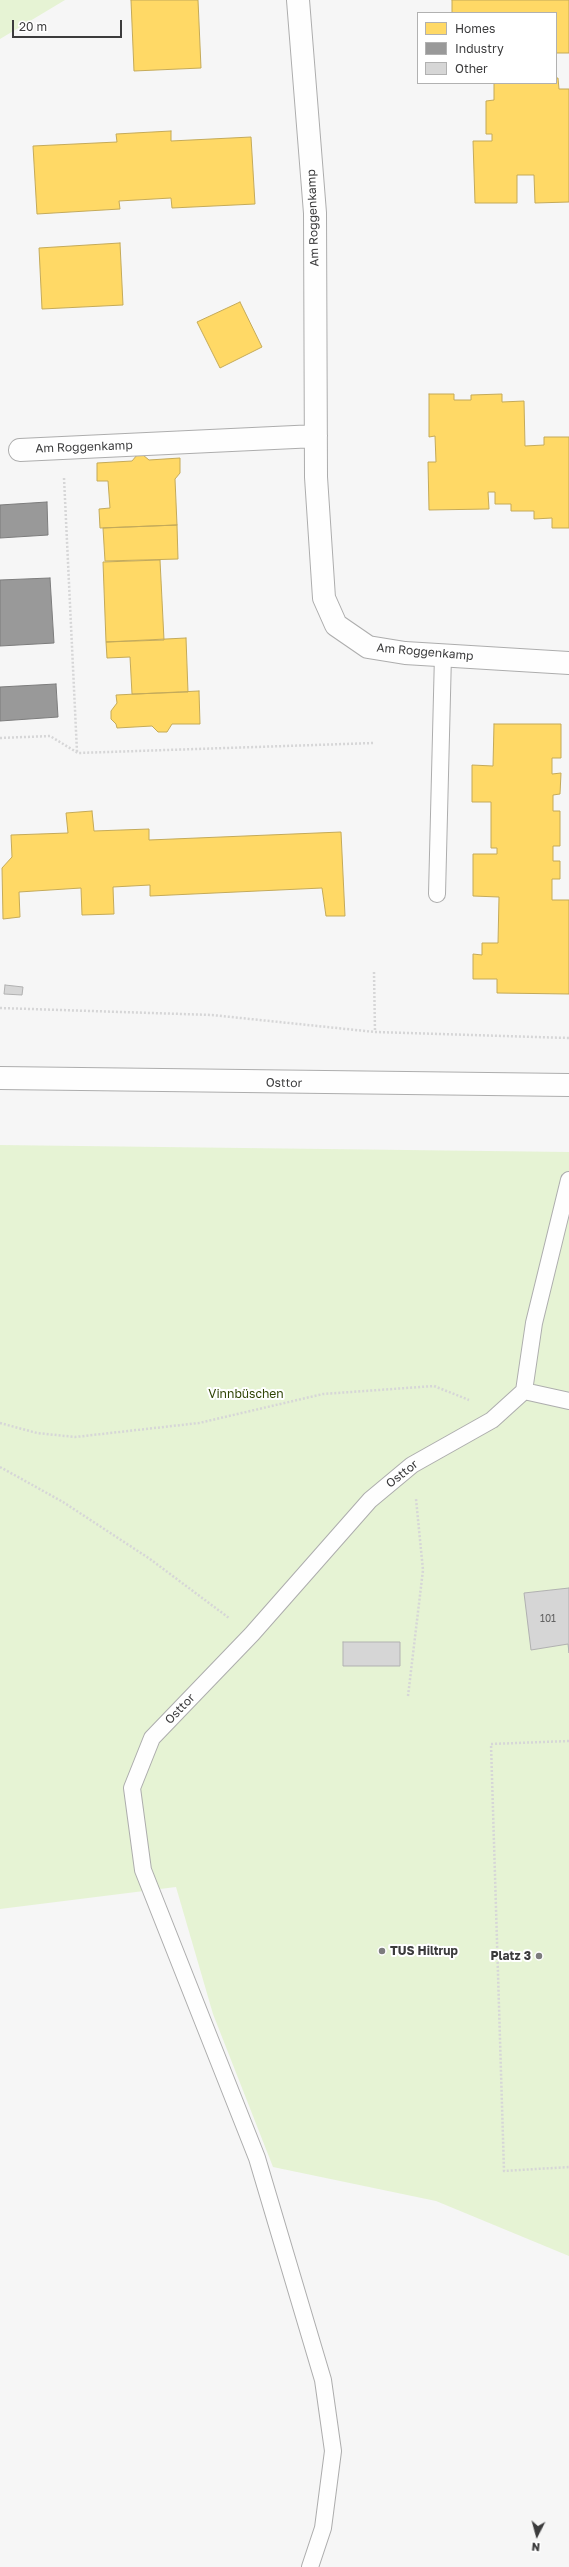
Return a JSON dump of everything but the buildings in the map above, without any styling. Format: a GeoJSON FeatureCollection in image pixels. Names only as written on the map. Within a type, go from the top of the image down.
{"type":"FeatureCollection","features":[{"type":"Feature","properties":{"kind":"street","name":"Am Roggenkamp"},"geometry":{"type":"LineString","coordinates":[[298,0],[315,213],[316,477],[324,598],[336,625],[368,647],[405,653],[569,663]]}},
{"type":"Feature","properties":{"kind":"street","name":"Am Roggenkamp"},"geometry":{"type":"LineString","coordinates":[[20,450],[316,436]]}},
{"type":"Feature","properties":{"kind":"street","name":"Osttor"},"geometry":{"type":"LineString","coordinates":[[0,1078],[569,1085]]}},
{"type":"Feature","properties":{"kind":"lane"},"geometry":{"type":"LineString","coordinates":[[437,894],[443,655]]}},
{"type":"Feature","properties":{"kind":"lane"},"geometry":{"type":"LineString","coordinates":[[569,1180],[534,1323],[524,1392],[569,1401]]}},
{"type":"Feature","properties":{"kind":"lane","name":"Osttor"},"geometry":{"type":"LineString","coordinates":[[310,2567],[323,2528],[334,2450],[323,2380],[257,2158],[143,1870],[132,1788],[152,1738],[252,1634],[370,1500],[412,1465],[492,1420],[524,1392]]}},
{"type":"Feature","properties":{"kind":"path"},"geometry":{"type":"LineString","coordinates":[[63,448],[78,753]]}},
{"type":"Feature","properties":{"kind":"path"},"geometry":{"type":"LineString","coordinates":[[0,738],[50,736],[78,753],[374,743]]}},
{"type":"Feature","properties":{"kind":"path"},"geometry":{"type":"LineString","coordinates":[[374,972],[375,1032]]}},
{"type":"Feature","properties":{"kind":"path"},"geometry":{"type":"LineString","coordinates":[[0,1008],[212,1015],[375,1032],[569,1038]]}},
{"type":"Feature","properties":{"kind":"path"},"geometry":{"type":"LineString","coordinates":[[0,1423],[37,1433],[75,1437],[199,1423],[323,1394],[434,1386],[465,1397],[492,1420]]}},
{"type":"Feature","properties":{"kind":"path"},"geometry":{"type":"LineString","coordinates":[[408,1696],[423,1570],[412,1465]]}},
{"type":"Feature","properties":{"kind":"path"},"geometry":{"type":"LineString","coordinates":[[0,1467],[63,1502],[150,1559],[252,1634]]}},
{"type":"Feature","properties":{"kind":"path"},"geometry":{"type":"LineString","coordinates":[[569,1741],[491,1744],[504,2171],[569,2168]]}},
{"type":"Feature","properties":{"kind":"green space"},"geometry":{"type":"Polygon","coordinates":[[[0,0],[65,0],[0,39],[0,0]]]}},
{"type":"Feature","properties":{"kind":"green space","name":"Vinnbüschen"},"geometry":{"type":"Polygon","coordinates":[[[0,1145],[569,1152],[569,2256],[436,2201],[273,2167],[213,2014],[176,1887],[0,1909],[0,1145]]]}},
{"type":"Feature","properties":{"kind":"place","name":"TUS Hiltrup"},"geometry":{"type":"Point","coordinates":[382,1951]}},
{"type":"Feature","properties":{"kind":"place","name":"Platz 3"},"geometry":{"type":"Point","coordinates":[539,1956]}}]}
